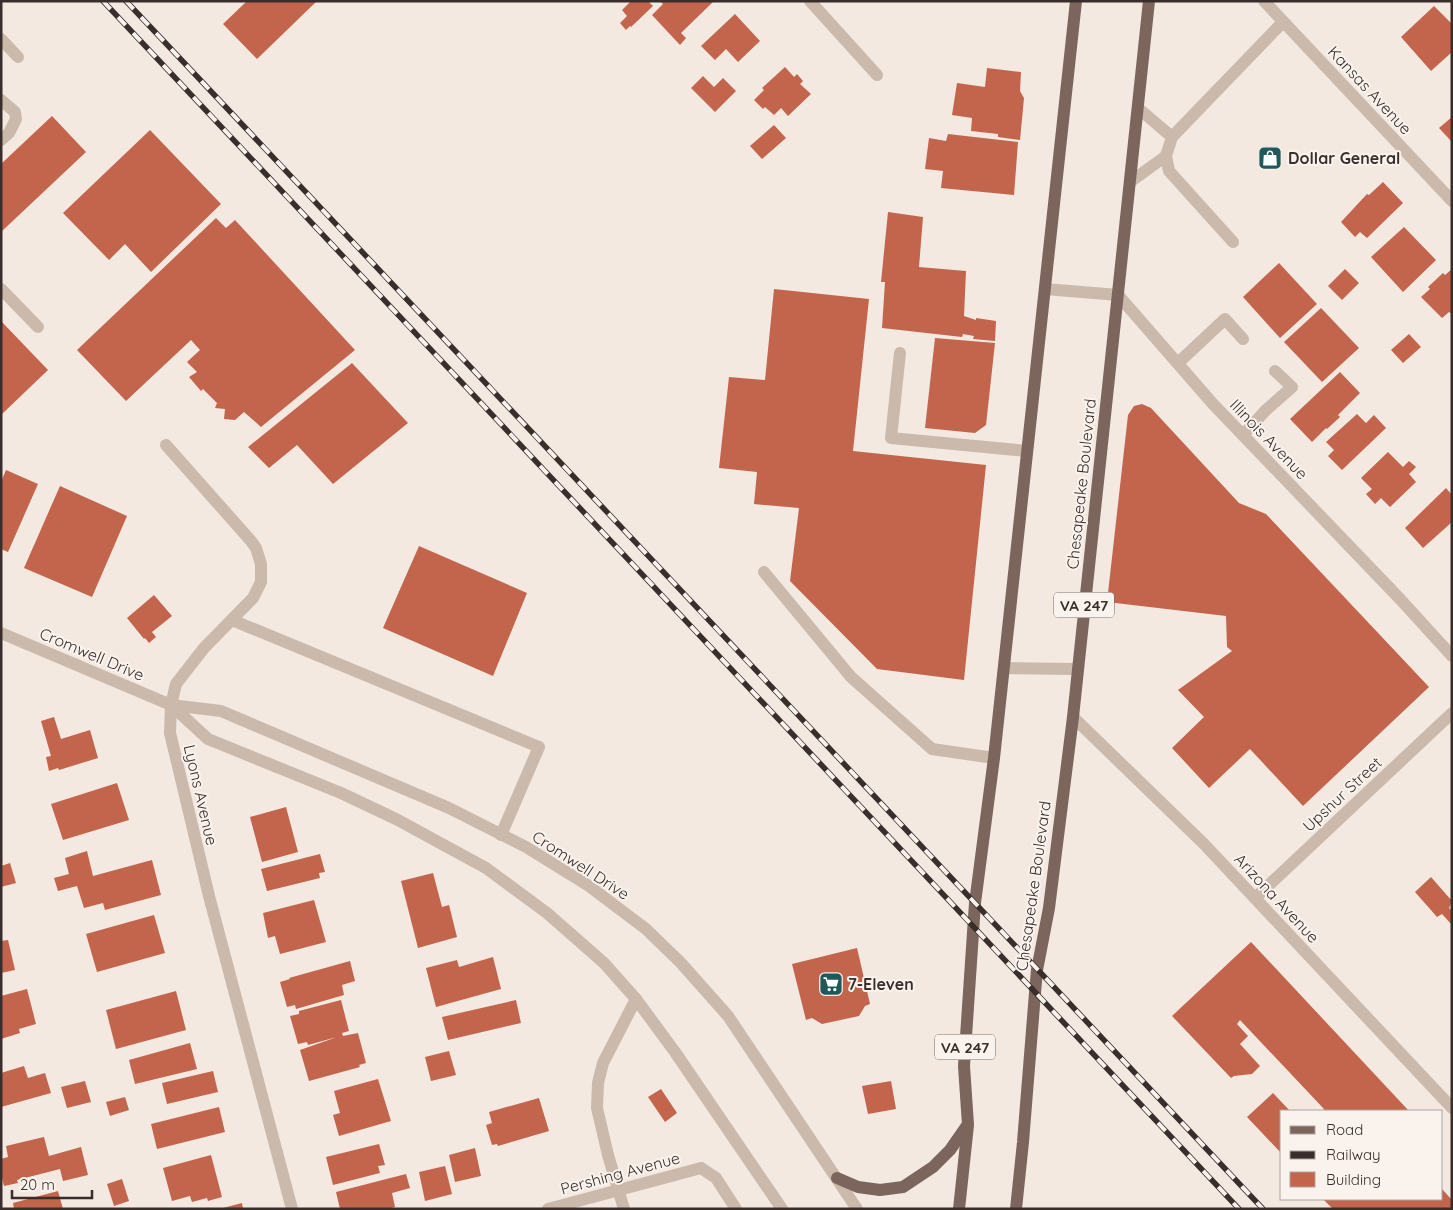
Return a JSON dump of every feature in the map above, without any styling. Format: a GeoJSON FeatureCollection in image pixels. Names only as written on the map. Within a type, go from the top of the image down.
{"type":"FeatureCollection","features":[{"type":"Feature","properties":{"kind":"main road","name":"VA 247"},"geometry":{"type":"LineString","coordinates":[[960,1209],[968,1125],[964,1066],[975,903],[994,758],[1076,1]]}},
{"type":"Feature","properties":{"kind":"main road","name":"Chesapeake Boulevard"},"geometry":{"type":"LineString","coordinates":[[1016,1209],[1036,985],[1049,908],[1073,716],[1149,1]]}},
{"type":"Feature","properties":{"kind":"main road"},"geometry":{"type":"LineString","coordinates":[[837,1178],[858,1187],[880,1190],[903,1187],[933,1167],[950,1150],[968,1125]]}},
{"type":"Feature","properties":{"kind":"street"},"geometry":{"type":"LineString","coordinates":[[810,1],[877,75]]}},
{"type":"Feature","properties":{"kind":"street","name":"Kansas Avenue"},"geometry":{"type":"LineString","coordinates":[[1264,1],[1452,202]]}},
{"type":"Feature","properties":{"kind":"street"},"geometry":{"type":"LineString","coordinates":[[1233,242],[1169,171],[1166,156],[1172,137],[1283,22]]}},
{"type":"Feature","properties":{"kind":"street"},"geometry":{"type":"LineString","coordinates":[[1,39],[18,57]]}},
{"type":"Feature","properties":{"kind":"street"},"geometry":{"type":"LineString","coordinates":[[1,100],[15,112],[16,119],[9,133],[1,140]]}},
{"type":"Feature","properties":{"kind":"street"},"geometry":{"type":"LineString","coordinates":[[1138,108],[1172,137]]}},
{"type":"Feature","properties":{"kind":"street"},"geometry":{"type":"LineString","coordinates":[[1130,182],[1166,156]]}},
{"type":"Feature","properties":{"kind":"street"},"geometry":{"type":"LineString","coordinates":[[1,288],[38,327]]}},
{"type":"Feature","properties":{"kind":"street"},"geometry":{"type":"LineString","coordinates":[[1045,289],[1118,294]]}},
{"type":"Feature","properties":{"kind":"street","name":"Illinois Avenue"},"geometry":{"type":"LineString","coordinates":[[1118,294],[1213,404],[1452,656]]}},
{"type":"Feature","properties":{"kind":"street"},"geometry":{"type":"LineString","coordinates":[[1178,363],[1224,319],[1243,339]]}},
{"type":"Feature","properties":{"kind":"street"},"geometry":{"type":"LineString","coordinates":[[900,353],[891,438],[1028,451]]}},
{"type":"Feature","properties":{"kind":"street"},"geometry":{"type":"LineString","coordinates":[[1243,435],[1265,411],[1292,387],[1275,371]]}},
{"type":"Feature","properties":{"kind":"street","name":"Lyons Avenue"},"geometry":{"type":"LineString","coordinates":[[166,444],[252,541],[261,564],[261,582],[253,598],[204,648],[176,684],[170,705],[170,733],[209,896],[292,1209]]}},
{"type":"Feature","properties":{"kind":"street"},"geometry":{"type":"LineString","coordinates":[[764,572],[851,676],[932,748],[994,758]]}},
{"type":"Feature","properties":{"kind":"street"},"geometry":{"type":"LineString","coordinates":[[232,620],[539,747],[501,835]]}},
{"type":"Feature","properties":{"kind":"street","name":"Cromwell Drive"},"geometry":{"type":"LineString","coordinates":[[1,633],[170,705],[221,711],[449,808],[526,847],[589,886],[646,929],[681,963],[728,1016],[857,1209]]}},
{"type":"Feature","properties":{"kind":"street"},"geometry":{"type":"LineString","coordinates":[[1004,668],[1077,669]]}},
{"type":"Feature","properties":{"kind":"street","name":"Cromwell Drive"},"geometry":{"type":"LineString","coordinates":[[170,705],[208,739],[341,793],[396,819],[486,868],[554,919],[604,963],[636,1000],[675,1052],[782,1209]]}},
{"type":"Feature","properties":{"kind":"street","name":"Upshur Street"},"geometry":{"type":"LineString","coordinates":[[1255,898],[1452,713]]}},
{"type":"Feature","properties":{"kind":"street","name":"Arizona Avenue"},"geometry":{"type":"LineString","coordinates":[[1073,716],[1204,844],[1452,1108]]}},
{"type":"Feature","properties":{"kind":"street"},"geometry":{"type":"LineString","coordinates":[[624,1209],[608,1155],[597,1108],[598,1083],[603,1063],[636,1000]]}},
{"type":"Feature","properties":{"kind":"street","name":"Pershing Avenue"},"geometry":{"type":"LineString","coordinates":[[548,1209],[701,1168],[716,1178],[736,1209]]}},
{"type":"Feature","properties":{"kind":"building"},"geometry":{"type":"Polygon","coordinates":[[[247,1],[317,1],[257,59],[223,24],[247,1]]]}},
{"type":"Feature","properties":{"kind":"building"},"geometry":{"type":"Polygon","coordinates":[[[631,1],[648,1],[653,6],[626,30],[620,23],[627,16],[622,10],[631,1]]]}},
{"type":"Feature","properties":{"kind":"building"},"geometry":{"type":"Polygon","coordinates":[[[660,1],[714,1],[681,33],[686,38],[680,45],[652,15],[663,4],[660,1]]]}},
{"type":"Feature","properties":{"kind":"building"},"geometry":{"type":"Polygon","coordinates":[[[1434,6],[1452,24],[1452,52],[1431,71],[1401,37],[1434,6]]]}},
{"type":"Feature","properties":{"kind":"building"},"geometry":{"type":"Polygon","coordinates":[[[735,14],[760,41],[738,62],[726,49],[715,60],[701,46],[735,14]]]}},
{"type":"Feature","properties":{"kind":"building"},"geometry":{"type":"Polygon","coordinates":[[[785,67],[794,77],[797,74],[803,81],[800,84],[811,94],[788,116],[781,108],[774,115],[765,107],[763,109],[754,100],[764,90],[762,88],[785,67]]]}},
{"type":"Feature","properties":{"kind":"building"},"geometry":{"type":"Polygon","coordinates":[[[987,68],[1021,72],[1020,91],[1024,98],[1020,140],[998,137],[998,134],[971,131],[972,118],[952,115],[957,83],[985,87],[987,68]]]}},
{"type":"Feature","properties":{"kind":"building"},"geometry":{"type":"Polygon","coordinates":[[[703,76],[714,87],[723,78],[736,91],[715,112],[691,88],[703,76]]]}},
{"type":"Feature","properties":{"kind":"building"},"geometry":{"type":"Polygon","coordinates":[[[52,116],[86,152],[1,232],[1,164],[52,116]]]}},
{"type":"Feature","properties":{"kind":"building"},"geometry":{"type":"Polygon","coordinates":[[[1452,117],[1452,142],[1439,128],[1452,117]]]}},
{"type":"Feature","properties":{"kind":"building"},"geometry":{"type":"Polygon","coordinates":[[[774,125],[786,138],[762,159],[750,146],[774,125]]]}},
{"type":"Feature","properties":{"kind":"building"},"geometry":{"type":"Polygon","coordinates":[[[150,130],[221,204],[151,272],[125,244],[109,260],[63,213],[150,130]]]}},
{"type":"Feature","properties":{"kind":"building"},"geometry":{"type":"Polygon","coordinates":[[[948,134],[1018,142],[1014,195],[941,188],[943,171],[925,169],[929,138],[946,141],[948,134]]]}},
{"type":"Feature","properties":{"kind":"building"},"geometry":{"type":"Polygon","coordinates":[[[1383,182],[1403,203],[1367,238],[1360,232],[1355,237],[1341,222],[1367,194],[1369,195],[1383,182]]]}},
{"type":"Feature","properties":{"kind":"building"},"geometry":{"type":"Polygon","coordinates":[[[888,212],[923,217],[919,267],[966,271],[964,316],[976,320],[976,318],[996,321],[995,341],[973,339],[974,336],[963,334],[962,337],[882,328],[885,282],[881,282],[888,212]]]}},
{"type":"Feature","properties":{"kind":"building"},"geometry":{"type":"Polygon","coordinates":[[[216,218],[226,228],[235,220],[355,350],[261,427],[244,412],[235,420],[224,419],[225,409],[215,408],[217,403],[203,389],[201,391],[189,377],[197,372],[187,362],[200,350],[191,340],[126,401],[77,350],[216,218]]]}},
{"type":"Feature","properties":{"kind":"building"},"geometry":{"type":"Polygon","coordinates":[[[1404,227],[1436,260],[1403,292],[1371,257],[1404,227]]]}},
{"type":"Feature","properties":{"kind":"building"},"geometry":{"type":"Polygon","coordinates":[[[1279,263],[1317,304],[1280,338],[1243,297],[1279,263]]]}},
{"type":"Feature","properties":{"kind":"building"},"geometry":{"type":"Polygon","coordinates":[[[1345,269],[1359,283],[1342,300],[1328,286],[1345,269]]]}},
{"type":"Feature","properties":{"kind":"building"},"geometry":{"type":"Polygon","coordinates":[[[1452,269],[1452,314],[1449,312],[1442,318],[1421,297],[1430,289],[1428,287],[1443,273],[1445,275],[1452,269]]]}},
{"type":"Feature","properties":{"kind":"building"},"geometry":{"type":"Polygon","coordinates":[[[774,289],[869,299],[853,451],[986,465],[964,680],[877,669],[790,581],[799,508],[754,504],[757,472],[719,468],[729,377],[765,380],[774,289]]]}},
{"type":"Feature","properties":{"kind":"building"},"geometry":{"type":"Polygon","coordinates":[[[1321,308],[1359,348],[1322,382],[1284,342],[1321,308]]]}},
{"type":"Feature","properties":{"kind":"building"},"geometry":{"type":"Polygon","coordinates":[[[1,321],[48,370],[1,415],[1,321]]]}},
{"type":"Feature","properties":{"kind":"building"},"geometry":{"type":"Polygon","coordinates":[[[1409,334],[1421,347],[1403,363],[1391,350],[1409,334]]]}},
{"type":"Feature","properties":{"kind":"building"},"geometry":{"type":"Polygon","coordinates":[[[935,338],[995,343],[986,425],[975,433],[925,428],[935,338]]]}},
{"type":"Feature","properties":{"kind":"building"},"geometry":{"type":"Polygon","coordinates":[[[352,363],[408,423],[333,484],[297,445],[269,468],[248,447],[352,363]]]}},
{"type":"Feature","properties":{"kind":"building"},"geometry":{"type":"Polygon","coordinates":[[[1340,372],[1360,393],[1338,415],[1340,417],[1312,442],[1290,419],[1340,372]]]}},
{"type":"Feature","properties":{"kind":"building"},"geometry":{"type":"Polygon","coordinates":[[[1142,404],[1151,408],[1239,503],[1266,514],[1429,687],[1303,806],[1250,749],[1209,788],[1172,748],[1204,717],[1178,690],[1232,651],[1227,647],[1226,616],[1107,602],[1128,415],[1134,406],[1142,404]]]}},
{"type":"Feature","properties":{"kind":"building"},"geometry":{"type":"Polygon","coordinates":[[[1357,414],[1366,423],[1374,415],[1386,428],[1342,470],[1328,456],[1334,450],[1326,442],[1357,414]]]}},
{"type":"Feature","properties":{"kind":"building"},"geometry":{"type":"Polygon","coordinates":[[[1388,452],[1403,467],[1409,461],[1416,467],[1409,474],[1416,482],[1390,507],[1381,498],[1375,504],[1366,494],[1372,489],[1361,478],[1388,452]]]}},
{"type":"Feature","properties":{"kind":"building"},"geometry":{"type":"Polygon","coordinates":[[[6,470],[38,484],[8,552],[1,549],[1,482],[6,470]]]}},
{"type":"Feature","properties":{"kind":"building"},"geometry":{"type":"Polygon","coordinates":[[[60,486],[127,516],[92,597],[24,568],[60,486]]]}},
{"type":"Feature","properties":{"kind":"building"},"geometry":{"type":"Polygon","coordinates":[[[1446,488],[1452,495],[1452,522],[1423,548],[1405,528],[1446,488]]]}},
{"type":"Feature","properties":{"kind":"building"},"geometry":{"type":"Polygon","coordinates":[[[419,546],[527,593],[493,676],[383,628],[419,546]]]}},
{"type":"Feature","properties":{"kind":"building"},"geometry":{"type":"Polygon","coordinates":[[[154,595],[172,616],[152,632],[156,637],[149,643],[127,618],[154,595]]]}},
{"type":"Feature","properties":{"kind":"building"},"geometry":{"type":"Polygon","coordinates":[[[54,717],[61,739],[90,730],[98,758],[59,770],[58,768],[49,771],[46,757],[51,756],[41,721],[54,717]]]}},
{"type":"Feature","properties":{"kind":"building"},"geometry":{"type":"Polygon","coordinates":[[[117,783],[129,820],[63,840],[51,804],[117,783]]]}},
{"type":"Feature","properties":{"kind":"building"},"geometry":{"type":"Polygon","coordinates":[[[286,807],[298,852],[262,862],[250,817],[286,807]]]}},
{"type":"Feature","properties":{"kind":"building"},"geometry":{"type":"Polygon","coordinates":[[[87,851],[93,876],[152,860],[161,895],[105,910],[103,903],[84,908],[77,886],[58,891],[54,878],[69,874],[65,858],[87,851]]]}},
{"type":"Feature","properties":{"kind":"building"},"geometry":{"type":"Polygon","coordinates":[[[320,854],[325,872],[319,873],[320,878],[267,891],[261,869],[320,854]]]}},
{"type":"Feature","properties":{"kind":"building"},"geometry":{"type":"Polygon","coordinates":[[[10,863],[16,883],[1,887],[1,866],[10,863]]]}},
{"type":"Feature","properties":{"kind":"building"},"geometry":{"type":"Polygon","coordinates":[[[433,873],[442,907],[449,905],[457,937],[418,948],[401,881],[433,873]]]}},
{"type":"Feature","properties":{"kind":"building"},"geometry":{"type":"Polygon","coordinates":[[[1431,877],[1452,901],[1449,908],[1452,911],[1452,925],[1442,914],[1437,917],[1415,892],[1431,877]]]}},
{"type":"Feature","properties":{"kind":"building"},"geometry":{"type":"Polygon","coordinates":[[[314,900],[326,942],[280,954],[275,936],[268,938],[263,913],[314,900]]]}},
{"type":"Feature","properties":{"kind":"building"},"geometry":{"type":"Polygon","coordinates":[[[154,915],[165,953],[97,972],[86,934],[154,915]]]}},
{"type":"Feature","properties":{"kind":"building"},"geometry":{"type":"Polygon","coordinates":[[[8,940],[15,970],[1,973],[1,941],[8,940]]]}},
{"type":"Feature","properties":{"kind":"building"},"geometry":{"type":"Polygon","coordinates":[[[1251,942],[1408,1110],[1323,1110],[1240,1020],[1237,1024],[1248,1036],[1240,1044],[1260,1066],[1252,1074],[1231,1078],[1172,1016],[1251,942]]]}},
{"type":"Feature","properties":{"kind":"building","name":"7-Eleven"},"geometry":{"type":"Polygon","coordinates":[[[857,948],[870,1004],[865,1006],[859,1016],[822,1024],[812,1018],[806,1020],[792,964],[857,948]]]}},
{"type":"Feature","properties":{"kind":"building"},"geometry":{"type":"Polygon","coordinates":[[[493,957],[501,989],[436,1007],[426,968],[457,960],[459,967],[493,957]]]}},
{"type":"Feature","properties":{"kind":"building"},"geometry":{"type":"Polygon","coordinates":[[[350,961],[355,981],[342,985],[344,995],[296,1009],[295,1005],[287,1007],[280,982],[350,961]]]}},
{"type":"Feature","properties":{"kind":"building"},"geometry":{"type":"Polygon","coordinates":[[[27,989],[36,1024],[19,1029],[20,1033],[1,1039],[1,996],[27,989]]]}},
{"type":"Feature","properties":{"kind":"building"},"geometry":{"type":"Polygon","coordinates":[[[176,991],[186,1030],[116,1049],[106,1010],[176,991]]]}},
{"type":"Feature","properties":{"kind":"building"},"geometry":{"type":"Polygon","coordinates":[[[341,1000],[349,1031],[342,1033],[343,1036],[358,1033],[366,1063],[359,1065],[360,1067],[309,1081],[300,1050],[337,1037],[308,1045],[307,1042],[298,1044],[290,1016],[299,1014],[299,1011],[341,1000]]]}},
{"type":"Feature","properties":{"kind":"building"},"geometry":{"type":"Polygon","coordinates":[[[516,1000],[521,1023],[448,1040],[442,1017],[516,1000]]]}},
{"type":"Feature","properties":{"kind":"building"},"geometry":{"type":"Polygon","coordinates":[[[190,1043],[197,1069],[135,1084],[129,1060],[190,1043]]]}},
{"type":"Feature","properties":{"kind":"building"},"geometry":{"type":"Polygon","coordinates":[[[449,1051],[456,1075],[431,1081],[425,1057],[449,1051]]]}},
{"type":"Feature","properties":{"kind":"building"},"geometry":{"type":"Polygon","coordinates":[[[24,1066],[28,1078],[45,1073],[51,1093],[1,1107],[1,1073],[24,1066]]]}},
{"type":"Feature","properties":{"kind":"building"},"geometry":{"type":"Polygon","coordinates":[[[213,1071],[218,1092],[167,1104],[162,1083],[213,1071]]]}},
{"type":"Feature","properties":{"kind":"building"},"geometry":{"type":"Polygon","coordinates":[[[378,1079],[391,1121],[339,1136],[333,1115],[340,1113],[334,1091],[378,1079]]]}},
{"type":"Feature","properties":{"kind":"building"},"geometry":{"type":"Polygon","coordinates":[[[85,1081],[91,1102],[67,1108],[61,1087],[85,1081]]]}},
{"type":"Feature","properties":{"kind":"building"},"geometry":{"type":"Polygon","coordinates":[[[891,1081],[896,1109],[868,1114],[862,1086],[891,1081]]]}},
{"type":"Feature","properties":{"kind":"building"},"geometry":{"type":"Polygon","coordinates":[[[661,1089],[677,1113],[665,1122],[648,1097],[661,1089]]]}},
{"type":"Feature","properties":{"kind":"building"},"geometry":{"type":"Polygon","coordinates":[[[1273,1093],[1289,1110],[1280,1110],[1280,1152],[1247,1117],[1273,1093]]]}},
{"type":"Feature","properties":{"kind":"building"},"geometry":{"type":"Polygon","coordinates":[[[125,1097],[129,1110],[110,1116],[106,1102],[125,1097]]]}},
{"type":"Feature","properties":{"kind":"building"},"geometry":{"type":"Polygon","coordinates":[[[539,1098],[549,1131],[498,1146],[497,1144],[492,1145],[486,1125],[492,1123],[489,1112],[539,1098]]]}},
{"type":"Feature","properties":{"kind":"building"},"geometry":{"type":"Polygon","coordinates":[[[219,1107],[225,1132],[157,1149],[151,1124],[219,1107]]]}},
{"type":"Feature","properties":{"kind":"building"},"geometry":{"type":"Polygon","coordinates":[[[44,1137],[49,1156],[81,1147],[88,1175],[63,1181],[60,1169],[17,1180],[18,1183],[4,1186],[1,1174],[1,1159],[8,1157],[6,1146],[44,1137]]]}},
{"type":"Feature","properties":{"kind":"building"},"geometry":{"type":"Polygon","coordinates":[[[379,1144],[385,1165],[378,1166],[380,1173],[333,1185],[326,1157],[379,1144]]]}},
{"type":"Feature","properties":{"kind":"building"},"geometry":{"type":"Polygon","coordinates":[[[475,1148],[481,1176],[455,1182],[449,1155],[475,1148]]]}},
{"type":"Feature","properties":{"kind":"building"},"geometry":{"type":"Polygon","coordinates":[[[211,1155],[222,1197],[208,1201],[207,1198],[192,1202],[190,1196],[172,1201],[163,1168],[211,1155]]]}},
{"type":"Feature","properties":{"kind":"building"},"geometry":{"type":"Polygon","coordinates":[[[445,1166],[452,1194],[425,1201],[419,1172],[445,1166]]]}},
{"type":"Feature","properties":{"kind":"building"},"geometry":{"type":"Polygon","coordinates":[[[406,1174],[410,1188],[392,1193],[395,1207],[388,1209],[340,1209],[336,1192],[406,1174]]]}},
{"type":"Feature","properties":{"kind":"building"},"geometry":{"type":"Polygon","coordinates":[[[122,1179],[129,1201],[114,1206],[107,1184],[122,1179]]]}},
{"type":"Feature","properties":{"kind":"building"},"geometry":{"type":"Polygon","coordinates":[[[1443,1190],[1452,1200],[1452,1209],[1333,1209],[1324,1200],[1443,1200],[1443,1190]]]}},
{"type":"Feature","properties":{"kind":"building"},"geometry":{"type":"Polygon","coordinates":[[[58,1191],[63,1209],[14,1209],[13,1203],[58,1191]]]}},
{"type":"Feature","properties":{"kind":"building"},"geometry":{"type":"Polygon","coordinates":[[[242,1203],[243,1209],[223,1209],[223,1208],[242,1203]]]}},
{"type":"Feature","properties":{"kind":"railway"},"geometry":{"type":"LineString","coordinates":[[103,1],[1239,1209]]}},
{"type":"Feature","properties":{"kind":"railway"},"geometry":{"type":"LineString","coordinates":[[126,1],[1263,1209]]}},
{"type":"Feature","properties":{"kind":"place","name":"Dollar General"},"geometry":{"type":"Point","coordinates":[1270,158]}},
{"type":"Feature","properties":{"kind":"place","name":"7-Eleven"},"geometry":{"type":"Point","coordinates":[831,984]}}]}
